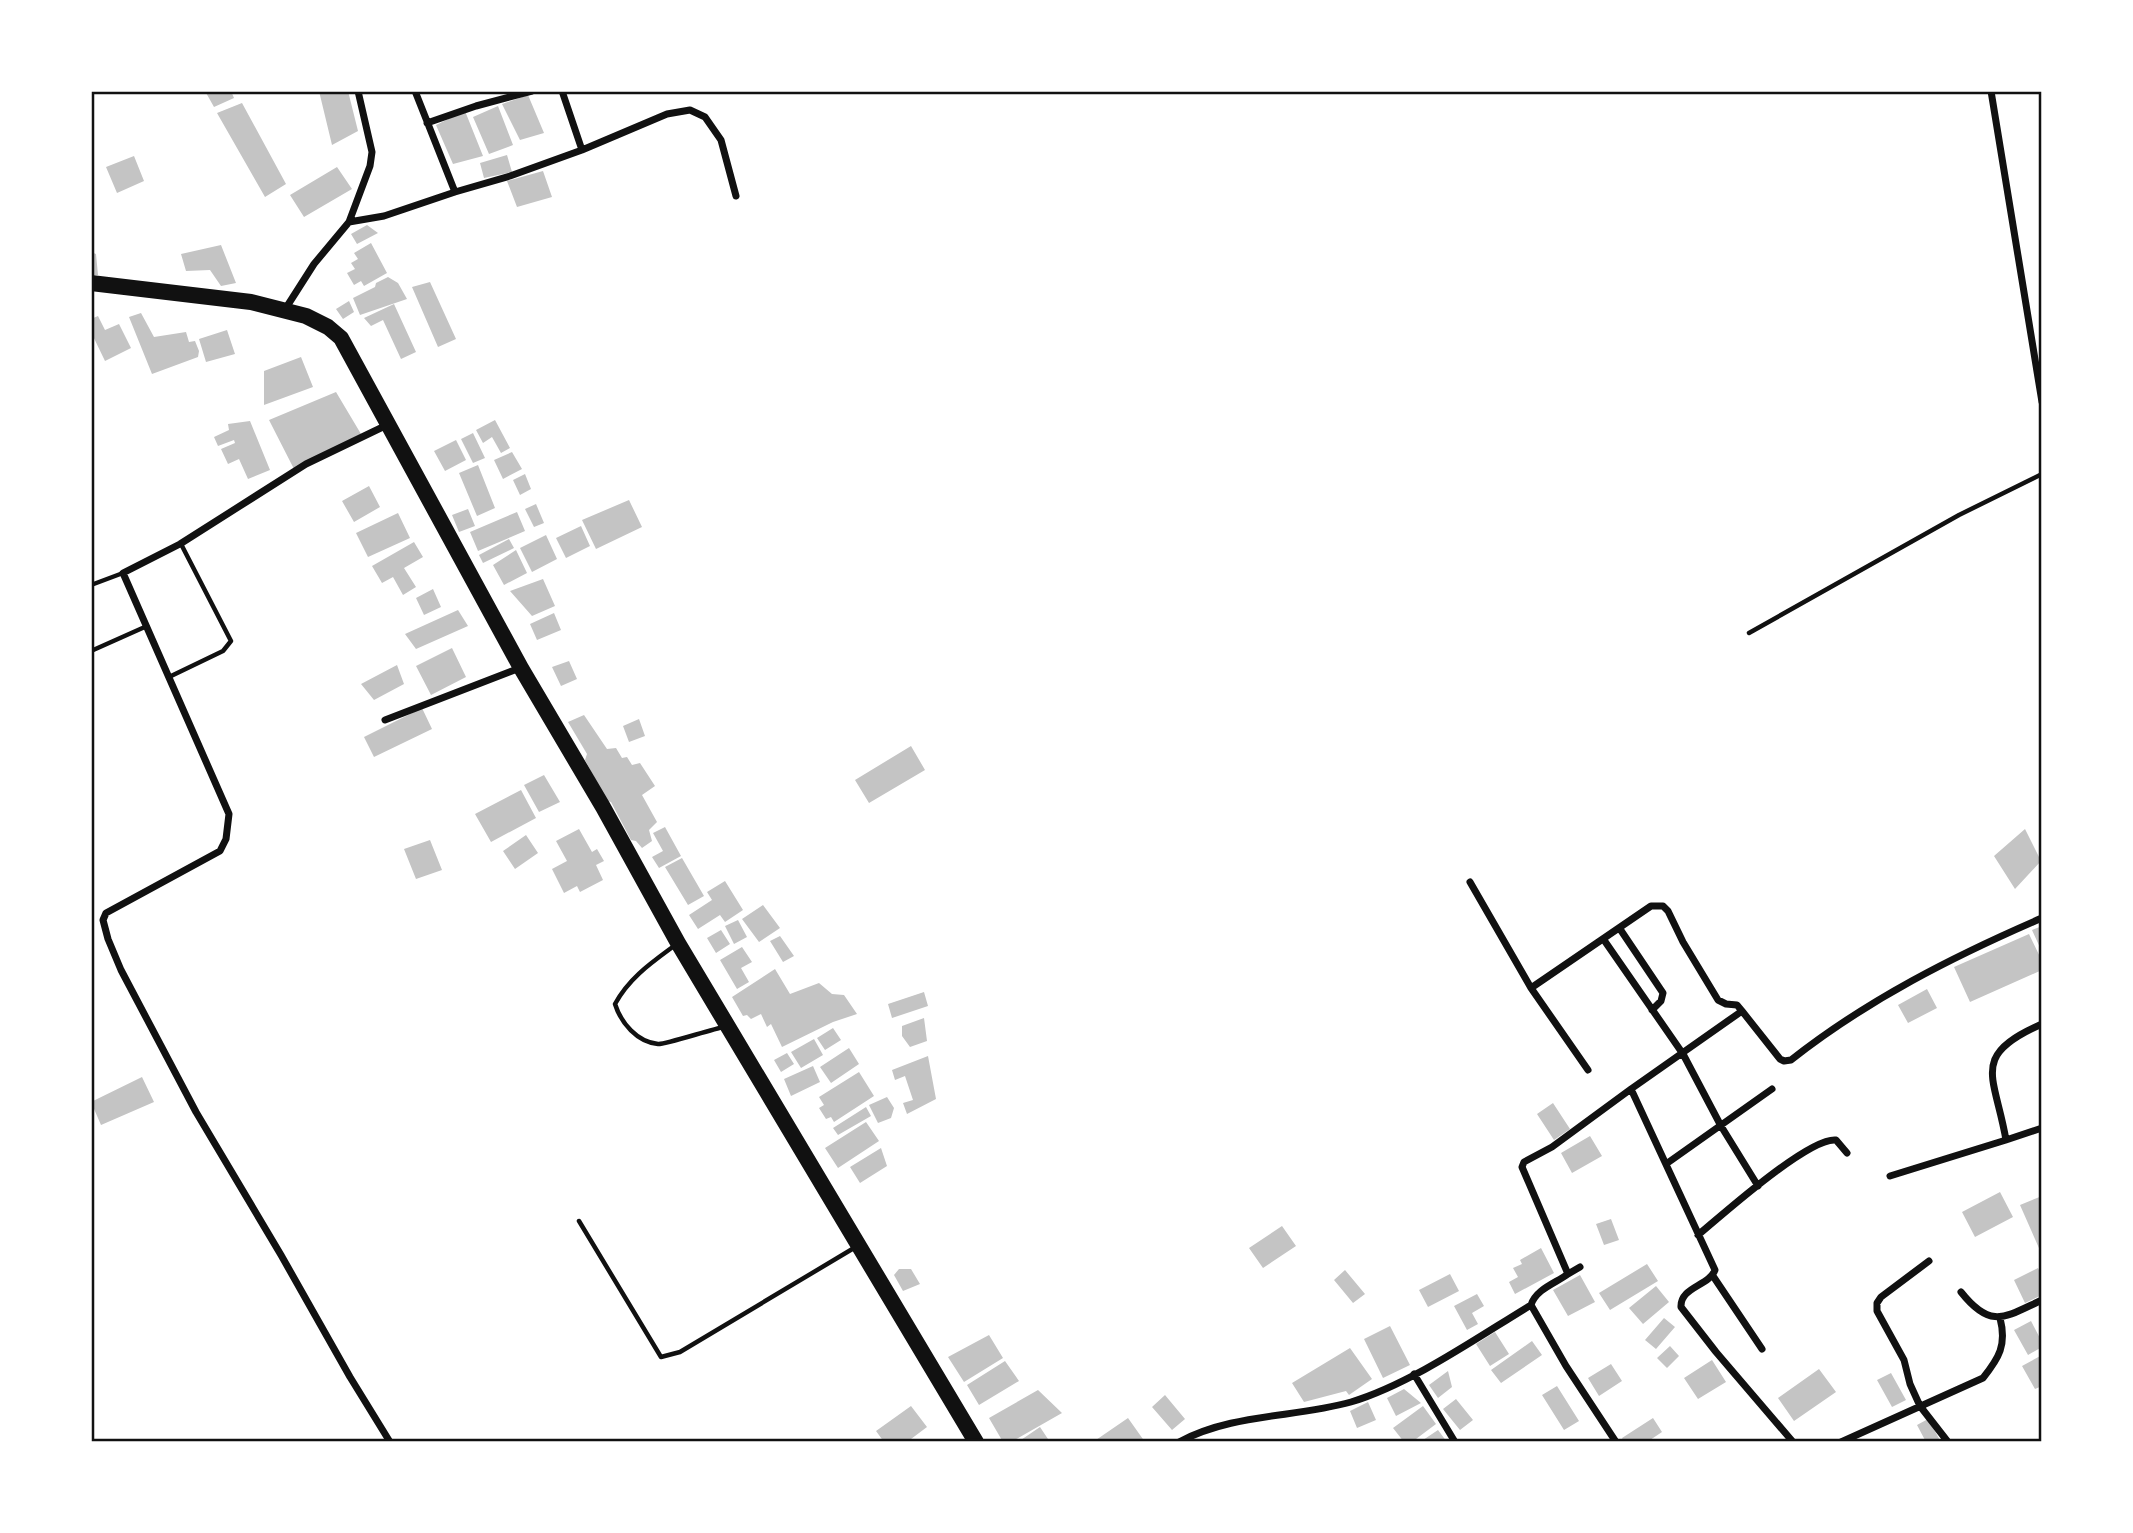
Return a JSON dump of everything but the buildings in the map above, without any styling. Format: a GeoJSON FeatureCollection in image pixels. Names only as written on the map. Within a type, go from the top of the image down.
{"type":"FeatureCollection","features":[{"type":"Feature","properties":{"kind":"highway"},"geometry":{"type":"LineString","coordinates":[[91,283],[258,304],[318,321],[341,338],[521,668],[603,807],[678,943],[976,1442]]}},
{"type":"Feature","properties":{"kind":"street"},"geometry":{"type":"LineString","coordinates":[[284,311],[314,264],[349,222],[370,166],[372,152],[358,91]]}},
{"type":"Feature","properties":{"kind":"street"},"geometry":{"type":"LineString","coordinates":[[415,91],[455,191]]}},
{"type":"Feature","properties":{"kind":"street"},"geometry":{"type":"LineString","coordinates":[[427,123],[532,91]]}},
{"type":"Feature","properties":{"kind":"street"},"geometry":{"type":"LineString","coordinates":[[562,91],[582,150]]}},
{"type":"Feature","properties":{"kind":"street"},"geometry":{"type":"LineString","coordinates":[[1991,91],[2042,402]]}},
{"type":"Feature","properties":{"kind":"street"},"geometry":{"type":"LineString","coordinates":[[349,222],[384,216],[455,191],[510,176],[582,150],[667,114],[690,110],[705,117],[721,140],[736,196]]}},
{"type":"Feature","properties":{"kind":"street"},"geometry":{"type":"LineString","coordinates":[[388,425],[306,464],[180,544],[123,573],[229,814],[226,839],[220,851],[106,912],[103,920],[121,970],[196,1112],[390,1442]]}},
{"type":"Feature","properties":{"kind":"street"},"geometry":{"type":"LineString","coordinates":[[385,720],[521,668]]}},
{"type":"Feature","properties":{"kind":"street"},"geometry":{"type":"LineString","coordinates":[[1469,882],[1531,988],[1588,1070]]}},
{"type":"Feature","properties":{"kind":"street"},"geometry":{"type":"LineString","coordinates":[[1531,988],[1651,906],[1662,906],[1668,911],[1683,942],[1718,1000],[1726,1004],[1737,1004],[1780,1059],[1791,1060],[1853,1015],[1972,948],[2042,918]]}},
{"type":"Feature","properties":{"kind":"street"},"geometry":{"type":"LineString","coordinates":[[1620,929],[1663,993],[1661,1001],[1652,1010]]}},
{"type":"Feature","properties":{"kind":"street"},"geometry":{"type":"LineString","coordinates":[[1604,940],[1683,1054],[1721,1126],[1758,1186]]}},
{"type":"Feature","properties":{"kind":"street"},"geometry":{"type":"LineString","coordinates":[[1568,1274],[1522,1167],[1524,1162],[1552,1147],[1742,1010]]}},
{"type":"Feature","properties":{"kind":"street"},"geometry":{"type":"LineString","coordinates":[[2006,1140],[1993,1079],[1994,1056],[2017,1035],[2042,1024]]}},
{"type":"Feature","properties":{"kind":"street"},"geometry":{"type":"LineString","coordinates":[[1631,1089],[1716,1270],[1713,1276],[1686,1293],[1681,1307],[1793,1442]]}},
{"type":"Feature","properties":{"kind":"street"},"geometry":{"type":"LineString","coordinates":[[1666,1164],[1772,1090]]}},
{"type":"Feature","properties":{"kind":"street"},"geometry":{"type":"LineString","coordinates":[[1889,1176],[2042,1128]]}},
{"type":"Feature","properties":{"kind":"street"},"geometry":{"type":"LineString","coordinates":[[1698,1235],[1806,1150],[1828,1139],[1836,1140],[1847,1153]]}},
{"type":"Feature","properties":{"kind":"street"},"geometry":{"type":"LineString","coordinates":[[1929,1261],[1881,1297],[1877,1303],[1877,1311],[1904,1360],[1910,1384],[1920,1406],[1948,1442]]}},
{"type":"Feature","properties":{"kind":"street"},"geometry":{"type":"LineString","coordinates":[[1179,1442],[1211,1428],[1257,1417],[1351,1402],[1448,1356],[1531,1305],[1540,1292],[1580,1267]]}},
{"type":"Feature","properties":{"kind":"street"},"geometry":{"type":"LineString","coordinates":[[1713,1276],[1762,1349]]}},
{"type":"Feature","properties":{"kind":"street"},"geometry":{"type":"LineString","coordinates":[[1961,1292],[1981,1312],[2000,1318],[2042,1300]]}},
{"type":"Feature","properties":{"kind":"street"},"geometry":{"type":"LineString","coordinates":[[1531,1305],[1566,1366],[1616,1442]]}},
{"type":"Feature","properties":{"kind":"street"},"geometry":{"type":"LineString","coordinates":[[1841,1442],[1983,1378],[1999,1358],[2003,1331],[2000,1318]]}},
{"type":"Feature","properties":{"kind":"street"},"geometry":{"type":"LineString","coordinates":[[1413,1374],[1455,1442]]}},
{"type":"Feature","properties":{"kind":"lane"},"geometry":{"type":"LineString","coordinates":[[1749,633],[1959,515],[2042,474]]}},
{"type":"Feature","properties":{"kind":"lane"},"geometry":{"type":"LineString","coordinates":[[170,677],[223,651],[231,640],[180,544]]}},
{"type":"Feature","properties":{"kind":"lane"},"geometry":{"type":"LineString","coordinates":[[91,585],[123,573]]}},
{"type":"Feature","properties":{"kind":"lane"},"geometry":{"type":"LineString","coordinates":[[91,651],[147,625]]}},
{"type":"Feature","properties":{"kind":"lane"},"geometry":{"type":"LineString","coordinates":[[678,943],[645,967],[623,988],[615,1004],[620,1018],[640,1038],[660,1045],[694,1033],[728,1026]]}},
{"type":"Feature","properties":{"kind":"lane"},"geometry":{"type":"LineString","coordinates":[[579,1221],[661,1357],[680,1352],[858,1246]]}}]}
